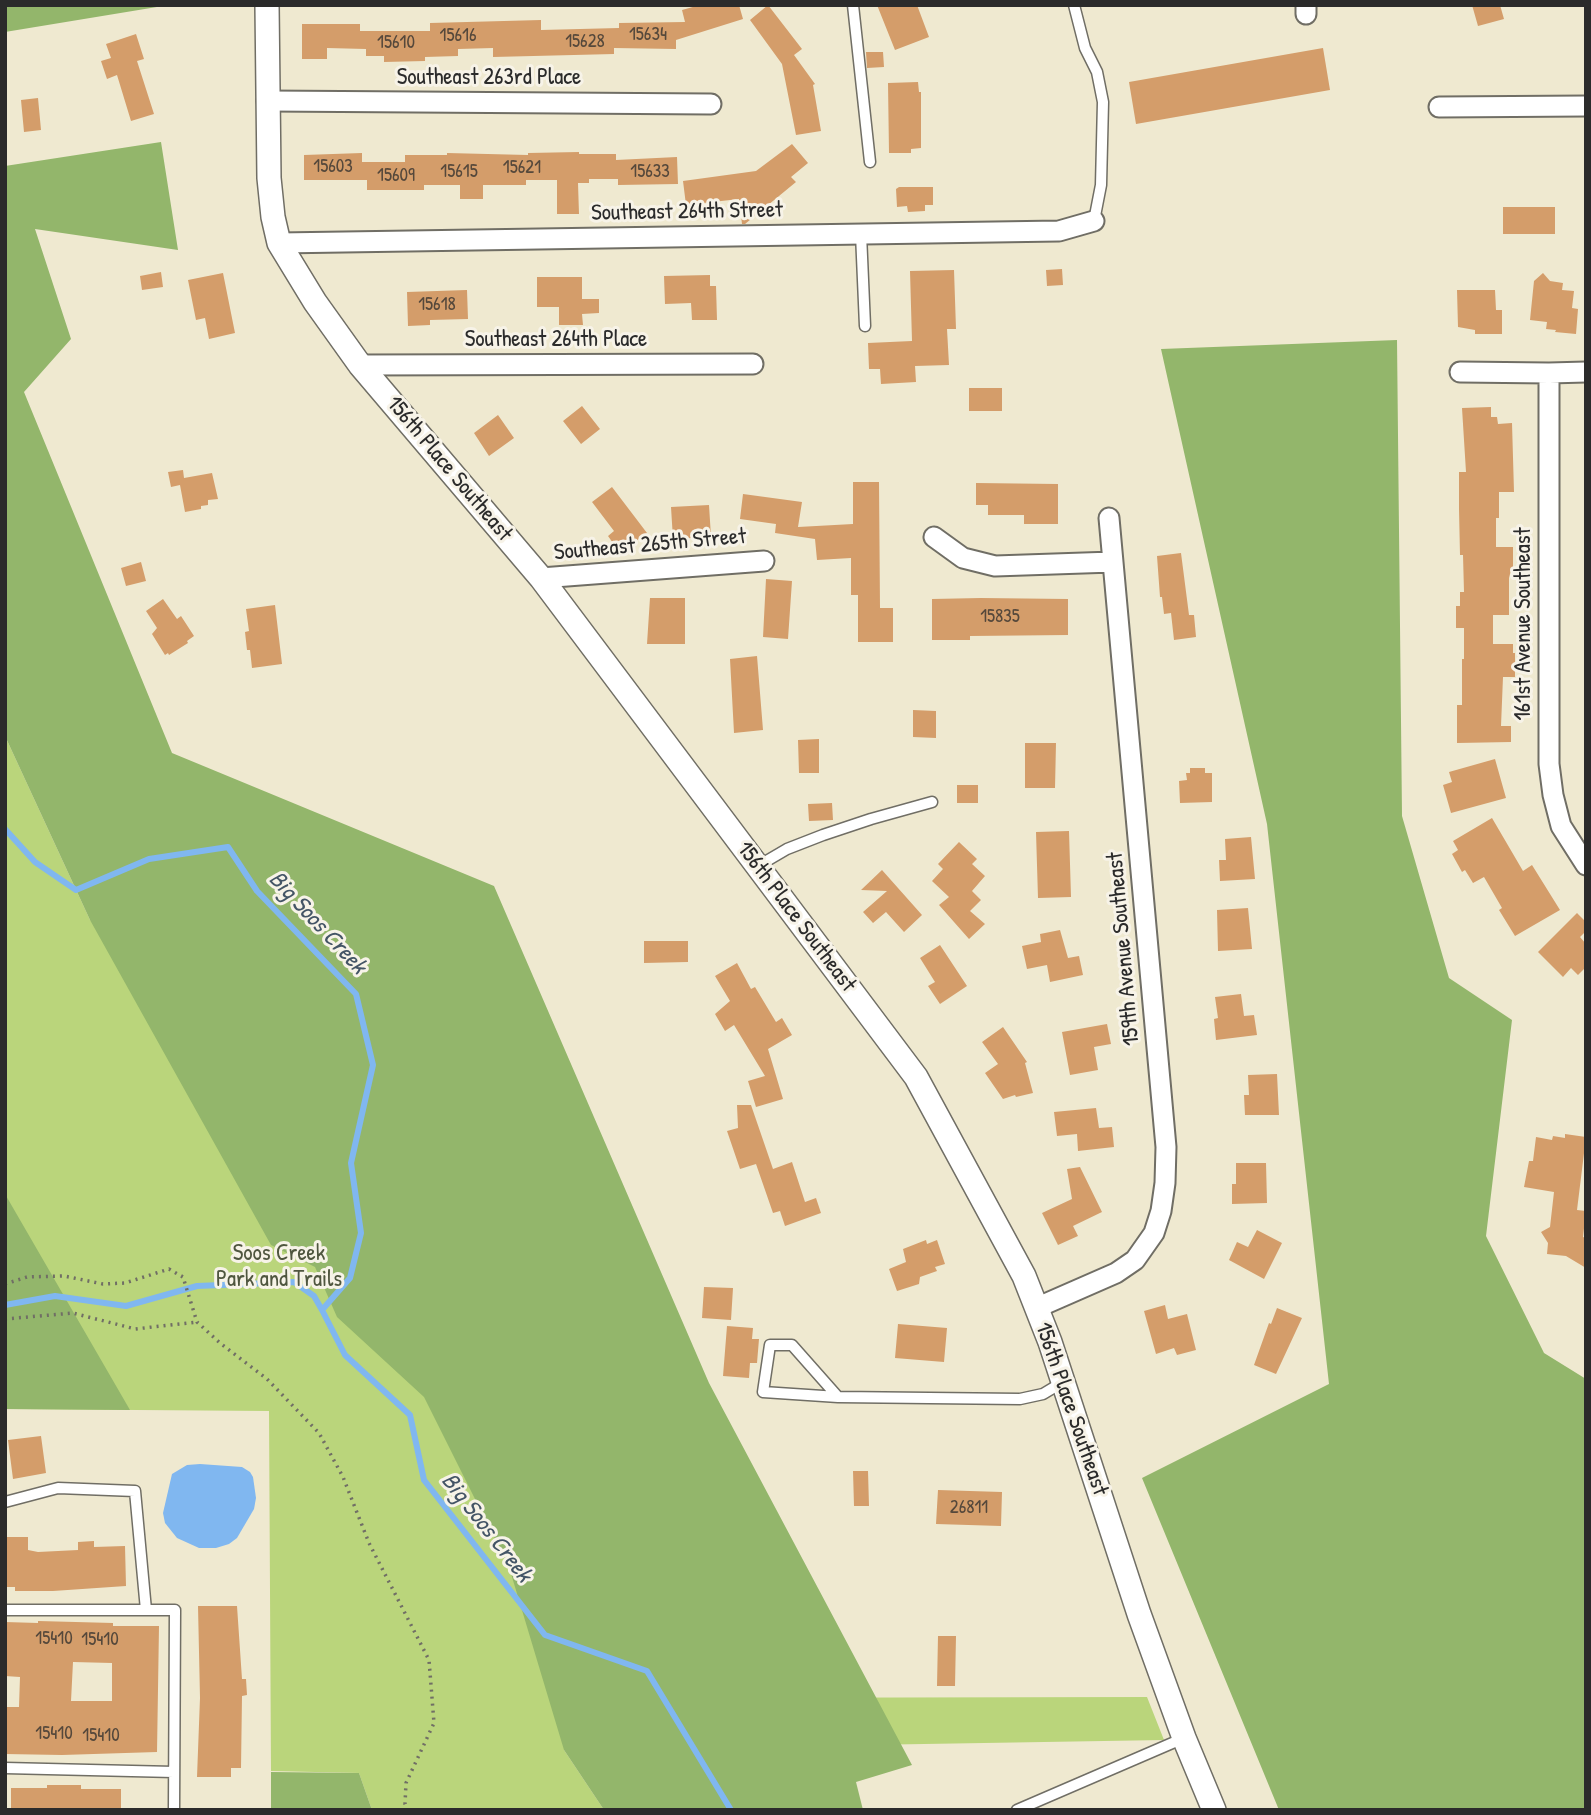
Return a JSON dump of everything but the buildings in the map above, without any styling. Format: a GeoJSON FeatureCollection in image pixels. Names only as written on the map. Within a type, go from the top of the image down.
{"type":"FeatureCollection","features":[{"type":"Feature","properties":{"kind":"street","name":"156th Place Southeast"},"geometry":{"type":"LineString","coordinates":[[267,5],[269,178],[279,243],[315,302],[360,365],[541,578],[916,1077],[1008,1244],[1036,1307],[1139,1614],[1184,1738],[1214,1810]]}},
{"type":"Feature","properties":{"kind":"street","name":"Southeast 263rd Place"},"geometry":{"type":"LineString","coordinates":[[267,101],[711,104]]}},
{"type":"Feature","properties":{"kind":"street"},"geometry":{"type":"LineString","coordinates":[[1439,107],[1586,106]]}},
{"type":"Feature","properties":{"kind":"street","name":"Southeast 264th Street"},"geometry":{"type":"LineString","coordinates":[[279,243],[1059,231],[1094,221]]}},
{"type":"Feature","properties":{"kind":"street","name":"Southeast 264th Place"},"geometry":{"type":"LineString","coordinates":[[360,365],[753,363]]}},
{"type":"Feature","properties":{"kind":"street"},"geometry":{"type":"LineString","coordinates":[[1460,372],[1586,372]]}},
{"type":"Feature","properties":{"kind":"street","name":"161st Avenue Southeast"},"geometry":{"type":"LineString","coordinates":[[1549,373],[1549,764],[1561,826],[1586,865]]}},
{"type":"Feature","properties":{"kind":"street","name":"159th Avenue Southeast"},"geometry":{"type":"LineString","coordinates":[[1036,1307],[1116,1273],[1135,1260],[1154,1233],[1165,1184],[1166,1147],[1109,518]]}},
{"type":"Feature","properties":{"kind":"street"},"geometry":{"type":"LineString","coordinates":[[934,537],[963,558],[995,566],[1114,562]]}},
{"type":"Feature","properties":{"kind":"street","name":"Southeast 265th Street"},"geometry":{"type":"LineString","coordinates":[[541,578],[764,561]]}},
{"type":"Feature","properties":{"kind":"lane"},"geometry":{"type":"LineString","coordinates":[[853,5],[870,162]]}},
{"type":"Feature","properties":{"kind":"lane"},"geometry":{"type":"LineString","coordinates":[[1074,5],[1084,48],[1097,72],[1103,102],[1101,186],[1094,221]]}},
{"type":"Feature","properties":{"kind":"lane"},"geometry":{"type":"LineString","coordinates":[[861,234],[865,326]]}},
{"type":"Feature","properties":{"kind":"lane"},"geometry":{"type":"LineString","coordinates":[[758,866],[787,849],[811,840],[932,802]]}},
{"type":"Feature","properties":{"kind":"lane"},"geometry":{"type":"LineString","coordinates":[[838,1397],[792,1345],[770,1345],[763,1392],[838,1397],[1020,1399],[1043,1394],[1063,1382]]}},
{"type":"Feature","properties":{"kind":"lane"},"geometry":{"type":"LineString","coordinates":[[5,1502],[58,1489],[135,1491],[146,1610]]}},
{"type":"Feature","properties":{"kind":"lane"},"geometry":{"type":"LineString","coordinates":[[5,1610],[175,1610],[174,1810]]}},
{"type":"Feature","properties":{"kind":"lane"},"geometry":{"type":"LineString","coordinates":[[1017,1810],[1184,1738]]}},
{"type":"Feature","properties":{"kind":"lane"},"geometry":{"type":"LineString","coordinates":[[5,1768],[174,1772]]}},
{"type":"Feature","properties":{"kind":"path"},"geometry":{"type":"LineString","coordinates":[[5,1284],[27,1277],[64,1276],[103,1283],[125,1283],[169,1269],[183,1277],[197,1322],[267,1379],[319,1433],[344,1477],[369,1543],[429,1660],[434,1723],[406,1783],[405,1804],[408,1810]]}},
{"type":"Feature","properties":{"kind":"path"},"geometry":{"type":"LineString","coordinates":[[5,1319],[73,1313],[135,1329],[197,1322]]}},
{"type":"Feature","properties":{"kind":"green space"},"geometry":{"type":"Polygon","coordinates":[[[5,5],[169,5],[5,32],[5,5]]]}},
{"type":"Feature","properties":{"kind":"green space"},"geometry":{"type":"Polygon","coordinates":[[[161,142],[178,250],[35,229],[71,339],[24,392],[172,753],[494,886],[709,1383],[912,1765],[856,1782],[863,1810],[604,1810],[564,1750],[509,1567],[424,1397],[337,1317],[315,1267],[271,1245],[90,920],[5,736],[5,166],[161,142]]]}},
{"type":"Feature","properties":{"kind":"green space"},"geometry":{"type":"Polygon","coordinates":[[[1397,340],[1402,816],[1449,978],[1512,1020],[1486,1236],[1544,1353],[1586,1379],[1586,1810],[1279,1810],[1142,1478],[1329,1384],[1267,824],[1161,349],[1397,340]]]}},
{"type":"Feature","properties":{"kind":"green space","name":"Soos Creek Park and Trails"},"geometry":{"type":"Polygon","coordinates":[[[5,736],[90,920],[476,1120],[653,1698],[1147,1697],[1164,1740],[564,1750],[604,1810],[372,1810],[359,1773],[271,1771],[269,1411],[5,1409],[5,736]]]}},
{"type":"Feature","properties":{"kind":"green space"},"geometry":{"type":"Polygon","coordinates":[[[5,1194],[130,1410],[5,1409],[5,1194]]]}},
{"type":"Feature","properties":{"kind":"green space"},"geometry":{"type":"Polygon","coordinates":[[[271,1772],[359,1773],[372,1810],[271,1810],[271,1772]]]}},
{"type":"Feature","properties":{"kind":"water"},"geometry":{"type":"Polygon","coordinates":[[[187,1465],[242,1467],[253,1477],[256,1498],[254,1509],[237,1538],[216,1548],[199,1548],[177,1538],[165,1523],[163,1513],[172,1474],[187,1465]]]}},
{"type":"Feature","properties":{"kind":"waterway","name":"Big Soos Creek"},"geometry":{"type":"LineString","coordinates":[[5,829],[35,862],[76,890],[149,859],[228,847],[257,891],[356,994],[373,1065],[351,1163],[361,1233],[350,1278],[322,1310],[345,1355],[410,1415],[424,1480],[545,1635],[647,1671],[731,1810]]}},
{"type":"Feature","properties":{"kind":"waterway"},"geometry":{"type":"LineString","coordinates":[[5,1305],[55,1296],[126,1306],[197,1286],[294,1282],[314,1296],[322,1310]]}}]}
